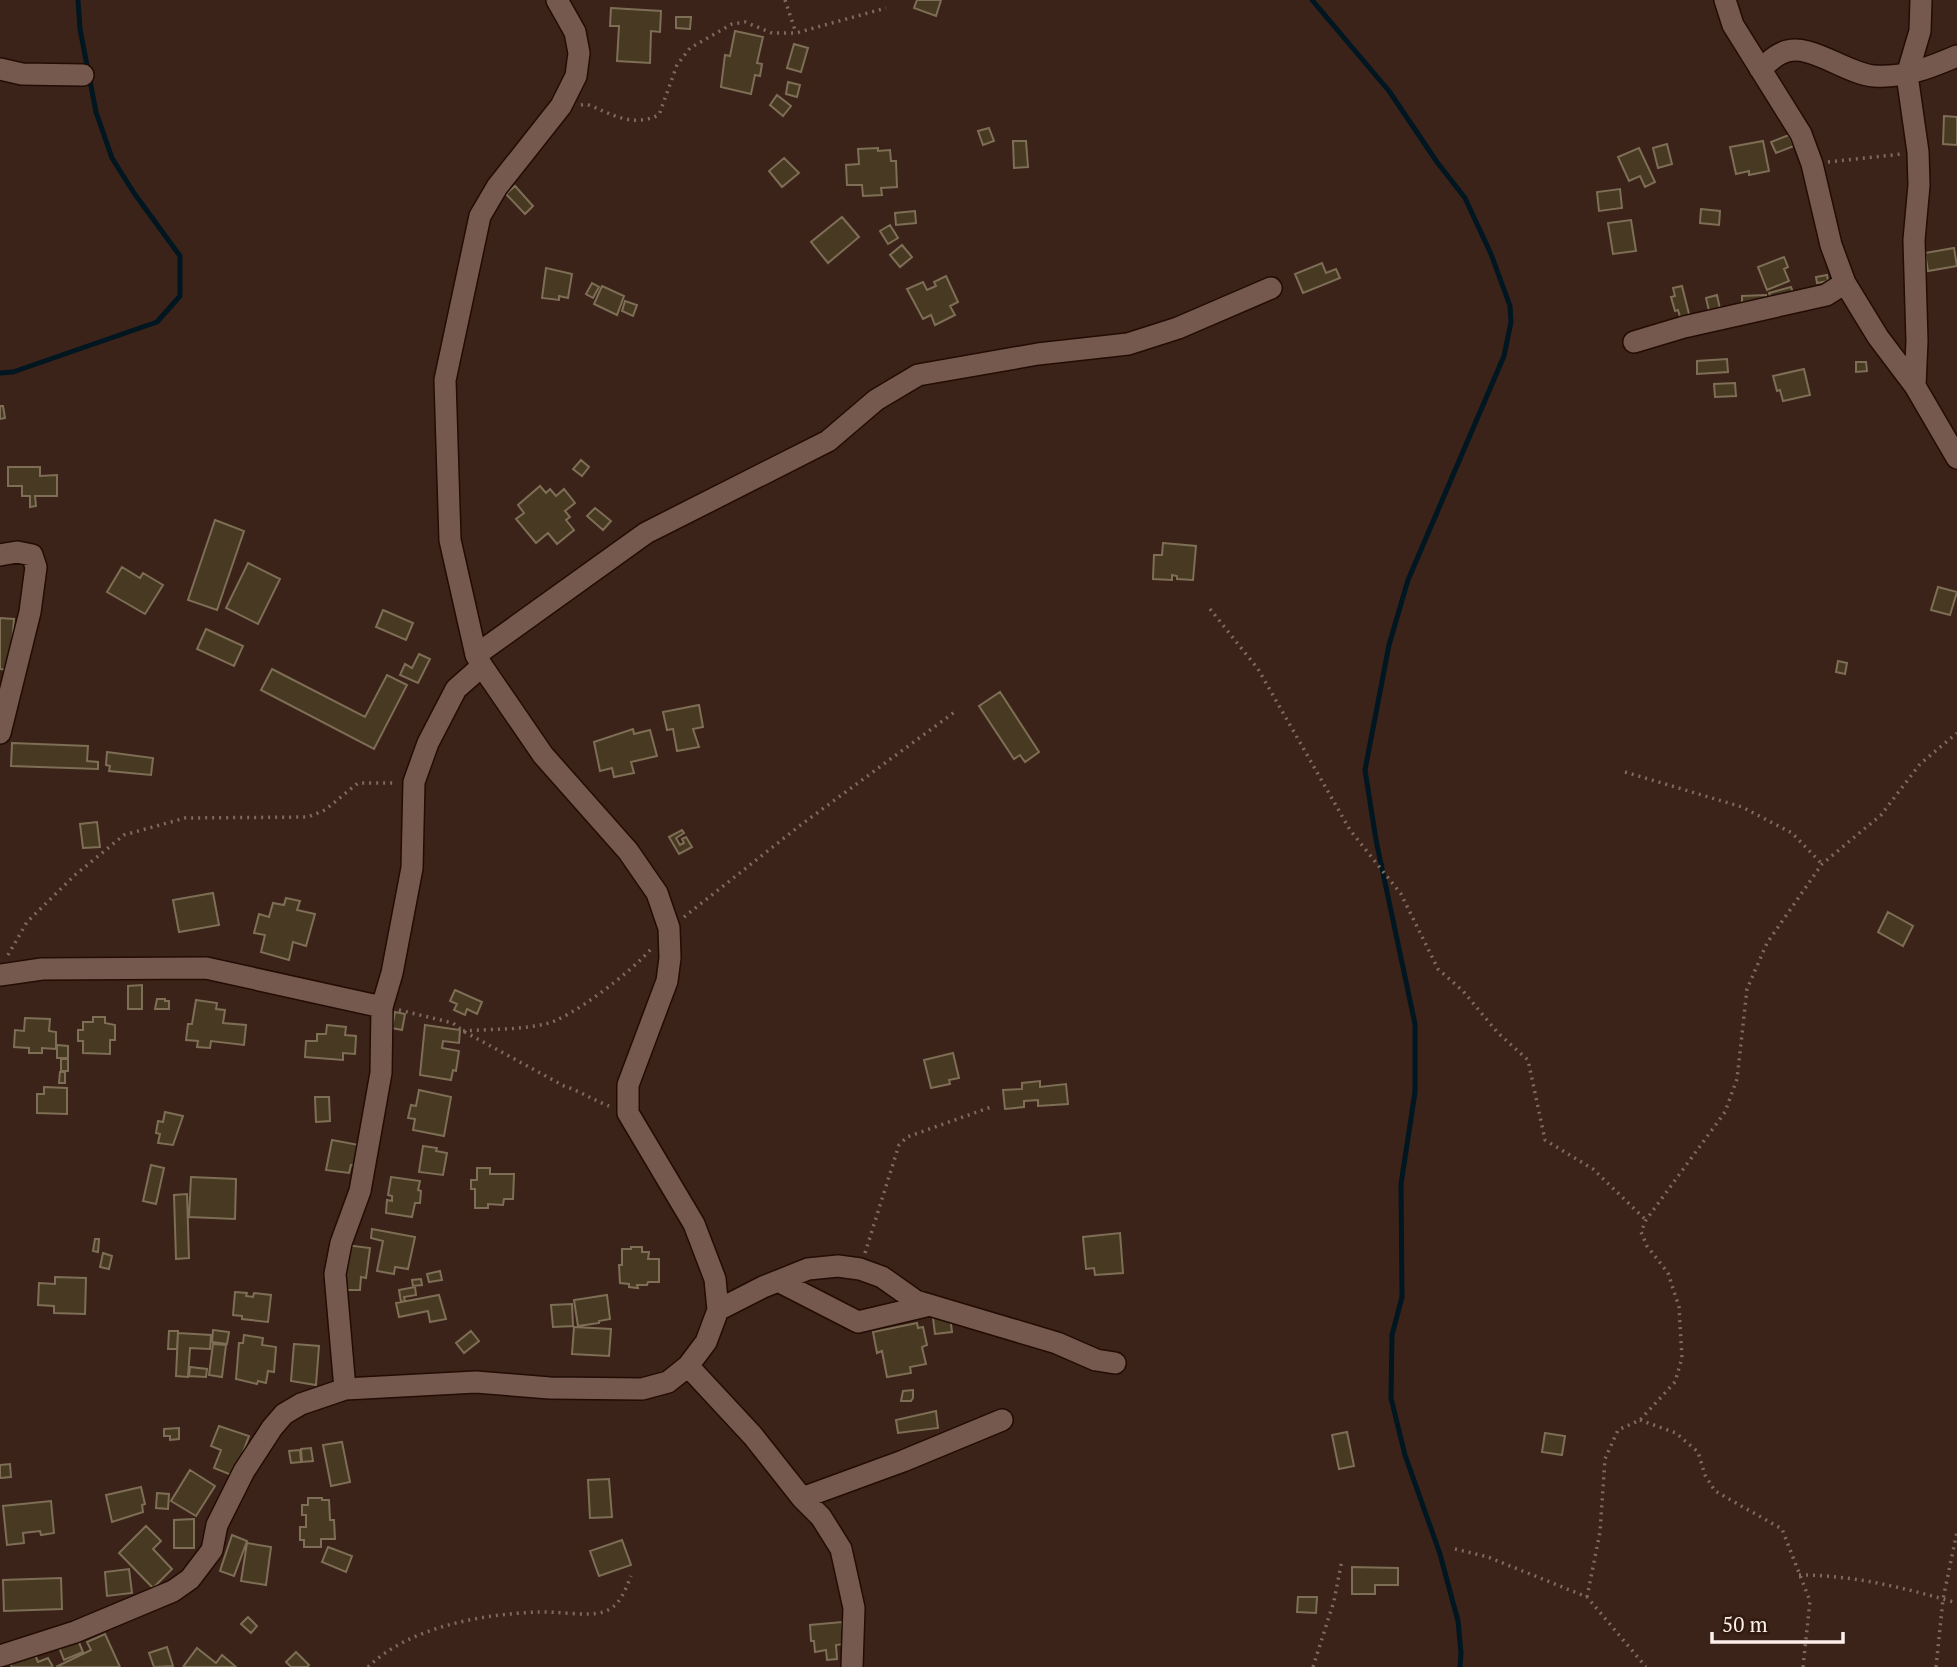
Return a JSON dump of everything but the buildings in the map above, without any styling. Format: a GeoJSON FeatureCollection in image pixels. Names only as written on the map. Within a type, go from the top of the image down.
{"type":"FeatureCollection","features":[{"type":"Feature","properties":{"kind":"street"},"geometry":{"type":"LineString","coordinates":[[0,1656],[75,1632],[173,1591],[190,1579],[212,1550],[217,1525],[244,1471],[272,1428],[284,1414],[301,1404],[345,1389],[476,1382],[550,1388],[642,1390],[668,1382],[688,1366],[706,1342],[718,1310],[715,1279],[694,1224],[628,1113],[628,1085],[667,981],[670,958],[669,928],[657,893],[628,851],[543,755],[479,661],[450,540],[445,380],[480,216],[497,187],[561,106],[576,76],[579,53],[575,32],[557,0]]}},
{"type":"Feature","properties":{"kind":"street"},"geometry":{"type":"LineString","coordinates":[[1725,0],[1733,25],[1801,134],[1812,164],[1831,245],[1845,283],[1878,337],[1915,386],[1957,458]]}},
{"type":"Feature","properties":{"kind":"street"},"geometry":{"type":"LineString","coordinates":[[1915,386],[1917,341],[1914,240],[1919,185],[1918,152],[1907,75],[1920,31],[1921,0]]}},
{"type":"Feature","properties":{"kind":"street"},"geometry":{"type":"LineString","coordinates":[[1760,69],[1782,52],[1793,49],[1807,51],[1851,71],[1873,76],[1907,75],[1957,56]]}},
{"type":"Feature","properties":{"kind":"street"},"geometry":{"type":"LineString","coordinates":[[0,69],[22,74],[83,75]]}},
{"type":"Feature","properties":{"kind":"street"},"geometry":{"type":"LineString","coordinates":[[1634,342],[1684,327],[1826,295],[1845,283]]}},
{"type":"Feature","properties":{"kind":"street"},"geometry":{"type":"LineString","coordinates":[[345,1389],[335,1274],[341,1243],[360,1191],[381,1073],[382,1007],[392,973],[412,868],[414,782],[428,743],[456,688],[479,661],[646,533],[828,440],[876,400],[918,375],[1038,354],[1128,344],[1178,328],[1271,288]]}},
{"type":"Feature","properties":{"kind":"street"},"geometry":{"type":"LineString","coordinates":[[0,555],[16,552],[32,555],[36,566],[30,612],[0,733]]}},
{"type":"Feature","properties":{"kind":"street"},"geometry":{"type":"LineString","coordinates":[[3,966],[42,969],[206,968],[382,1007]]}},
{"type":"Feature","properties":{"kind":"street"},"geometry":{"type":"LineString","coordinates":[[718,1310],[763,1287],[808,1269],[838,1266],[860,1269],[882,1277],[916,1301],[1057,1343],[1096,1360],[1115,1363]]}},
{"type":"Feature","properties":{"kind":"street"},"geometry":{"type":"LineString","coordinates":[[780,1282],[858,1322],[930,1305]]}},
{"type":"Feature","properties":{"kind":"street"},"geometry":{"type":"LineString","coordinates":[[688,1366],[753,1436],[802,1499],[821,1517],[841,1549],[854,1608],[852,1667]]}},
{"type":"Feature","properties":{"kind":"street"},"geometry":{"type":"LineString","coordinates":[[802,1499],[1002,1420]]}},
{"type":"Feature","properties":{"kind":"path"},"geometry":{"type":"LineString","coordinates":[[785,0],[796,33]]}},
{"type":"Feature","properties":{"kind":"path"},"geometry":{"type":"LineString","coordinates":[[561,106],[586,104],[632,122],[647,120],[659,115],[677,65],[690,48],[732,24],[745,22],[772,33],[796,33],[886,8]]}},
{"type":"Feature","properties":{"kind":"path"},"geometry":{"type":"LineString","coordinates":[[1812,164],[1918,152]]}},
{"type":"Feature","properties":{"kind":"path"},"geometry":{"type":"LineString","coordinates":[[1210,608],[1258,669],[1350,830],[1401,894],[1438,969],[1463,990],[1498,1033],[1528,1060],[1545,1140],[1593,1169],[1646,1220]]}},
{"type":"Feature","properties":{"kind":"path"},"geometry":{"type":"LineString","coordinates":[[463,1031],[544,1025],[561,1019],[637,965],[669,928],[956,711]]}},
{"type":"Feature","properties":{"kind":"path"},"geometry":{"type":"LineString","coordinates":[[1587,1597],[1600,1532],[1605,1460],[1618,1430],[1640,1420],[1675,1381],[1682,1358],[1679,1307],[1668,1273],[1647,1246],[1641,1231],[1646,1220],[1726,1112],[1737,1079],[1747,989],[1767,943],[1822,864],[1881,816],[1920,764],[1957,733]]}},
{"type":"Feature","properties":{"kind":"path"},"geometry":{"type":"LineString","coordinates":[[1625,772],[1742,807],[1792,832],[1822,864]]}},
{"type":"Feature","properties":{"kind":"path"},"geometry":{"type":"LineString","coordinates":[[3,966],[27,922],[75,875],[124,835],[137,829],[185,818],[308,817],[325,810],[358,783],[414,782]]}},
{"type":"Feature","properties":{"kind":"path"},"geometry":{"type":"LineString","coordinates":[[382,1007],[453,1023],[564,1086],[579,1090],[588,1098],[628,1113]]}},
{"type":"Feature","properties":{"kind":"path"},"geometry":{"type":"LineString","coordinates":[[860,1269],[899,1145],[907,1137],[991,1107]]}},
{"type":"Feature","properties":{"kind":"path"},"geometry":{"type":"LineString","coordinates":[[1640,1420],[1676,1433],[1698,1451],[1705,1475],[1716,1491],[1782,1529],[1811,1601],[1803,1667]]}},
{"type":"Feature","properties":{"kind":"path"},"geometry":{"type":"LineString","coordinates":[[1936,1667],[1943,1599],[1957,1532]]}},
{"type":"Feature","properties":{"kind":"path"},"geometry":{"type":"LineString","coordinates":[[1455,1549],[1488,1557],[1587,1597],[1647,1667]]}},
{"type":"Feature","properties":{"kind":"path"},"geometry":{"type":"LineString","coordinates":[[1313,1667],[1334,1601],[1342,1560]]}},
{"type":"Feature","properties":{"kind":"path"},"geometry":{"type":"LineString","coordinates":[[1799,1575],[1876,1581],[1957,1603]]}},
{"type":"Feature","properties":{"kind":"path"},"geometry":{"type":"LineString","coordinates":[[368,1667],[382,1653],[418,1635],[469,1620],[538,1612],[603,1613],[619,1604],[631,1576]]}},
{"type":"Feature","properties":{"kind":"waterway"},"geometry":{"type":"LineString","coordinates":[[0,373],[13,372],[157,322],[180,296],[180,256],[112,158],[96,112],[80,29],[78,0]]}},
{"type":"Feature","properties":{"kind":"waterway"},"geometry":{"type":"LineString","coordinates":[[1312,0],[1389,91],[1465,198],[1491,254],[1510,306],[1511,322],[1504,356],[1408,580],[1389,645],[1365,770],[1376,840],[1415,1024],[1415,1092],[1401,1184],[1402,1297],[1392,1335],[1391,1398],[1405,1455],[1440,1554],[1458,1621],[1460,1667]]}}]}
